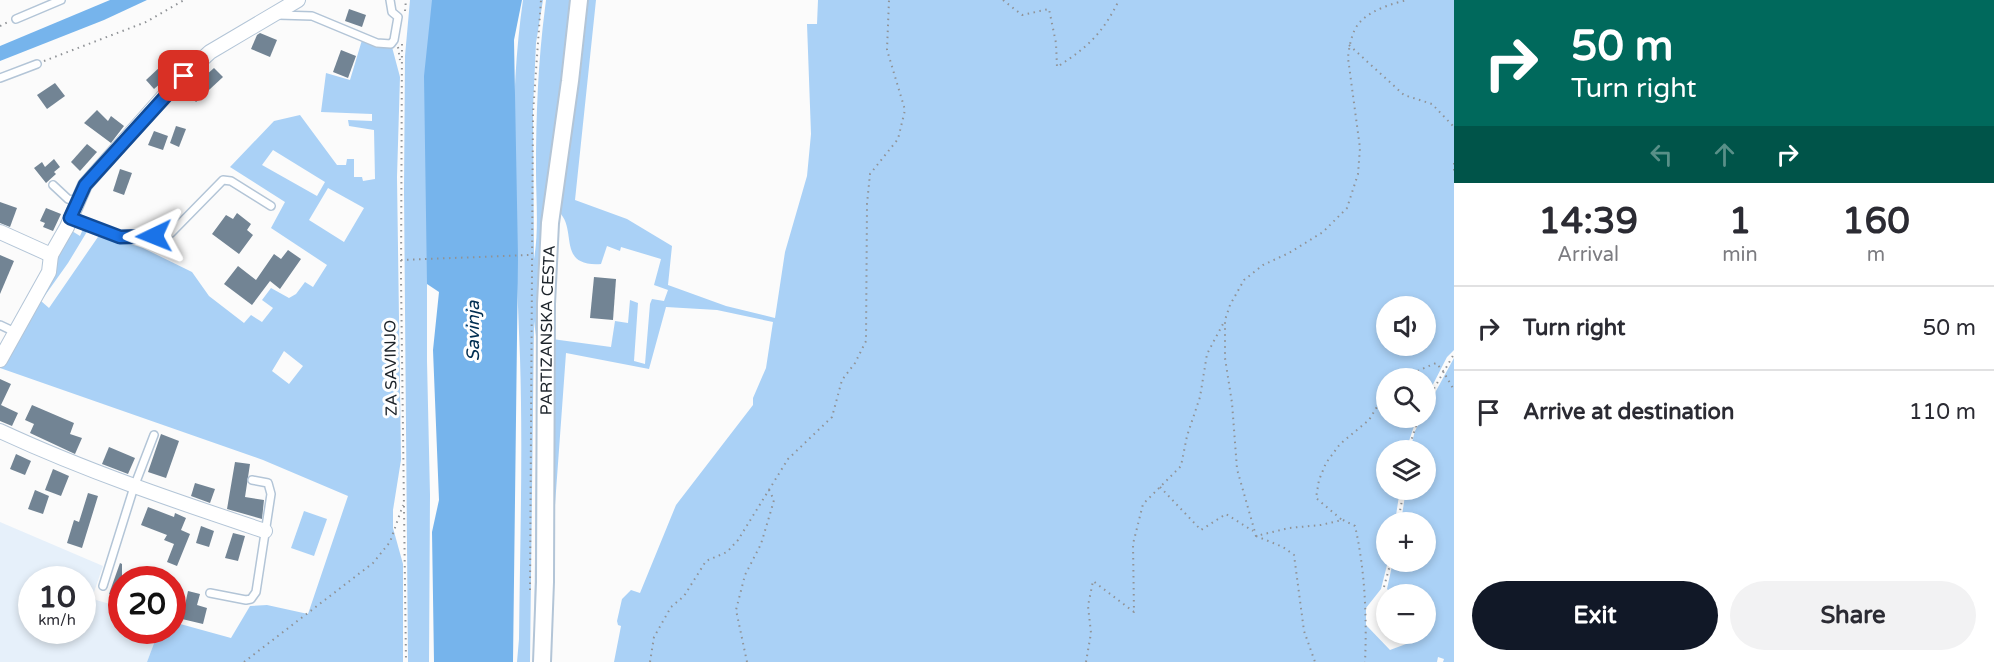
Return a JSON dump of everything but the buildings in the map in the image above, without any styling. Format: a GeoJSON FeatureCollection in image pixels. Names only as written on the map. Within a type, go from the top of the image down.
{"type":"FeatureCollection","features":[{"type":"Feature","properties":{"kind":"street"},"geometry":{"type":"LineString","coordinates":[[0,360],[49,272],[51,255],[85,185],[171,88],[210,52],[298,0]]}},
{"type":"Feature","properties":{"kind":"street","name":"PARTIZANSKA CESTA"},"geometry":{"type":"LineString","coordinates":[[542,662],[545,582],[546,293],[550,223],[579,0]]}},
{"type":"Feature","properties":{"kind":"street"},"geometry":{"type":"LineString","coordinates":[[0,232],[51,255]]}},
{"type":"Feature","properties":{"kind":"street"},"geometry":{"type":"LineString","coordinates":[[0,431],[49,454],[134,487],[265,531]]}},
{"type":"Feature","properties":{"kind":"lane"},"geometry":{"type":"LineString","coordinates":[[16,19],[61,0]]}},
{"type":"Feature","properties":{"kind":"lane"},"geometry":{"type":"LineString","coordinates":[[269,16],[286,14],[312,16],[386,45],[391,44],[394,40],[398,17],[392,12],[390,0]]}},
{"type":"Feature","properties":{"kind":"lane"},"geometry":{"type":"LineString","coordinates":[[0,78],[37,64]]}},
{"type":"Feature","properties":{"kind":"lane"},"geometry":{"type":"LineString","coordinates":[[70,218],[120,237],[145,238],[171,233],[223,180],[231,181],[271,206]]}},
{"type":"Feature","properties":{"kind":"lane"},"geometry":{"type":"LineString","coordinates":[[53,184],[68,199],[77,201]]}},
{"type":"Feature","properties":{"kind":"lane"},"geometry":{"type":"LineString","coordinates":[[0,324],[15,332]]}},
{"type":"Feature","properties":{"kind":"lane"},"geometry":{"type":"LineString","coordinates":[[103,586],[134,487],[154,435]]}},
{"type":"Feature","properties":{"kind":"lane"},"geometry":{"type":"LineString","coordinates":[[210,593],[246,600],[255,596],[269,512],[270,486],[268,483],[252,480]]}},
{"type":"Feature","properties":{"kind":"path"},"geometry":{"type":"LineString","coordinates":[[37,64],[146,22],[184,0]]}},
{"type":"Feature","properties":{"kind":"path"},"geometry":{"type":"LineString","coordinates":[[530,594],[533,113],[541,0]]}},
{"type":"Feature","properties":{"kind":"path"},"geometry":{"type":"LineString","coordinates":[[650,662],[654,637],[671,607],[684,596],[706,561],[728,552],[738,540],[788,459],[832,417],[842,380],[855,363],[866,341],[867,216],[870,174],[898,140],[904,111],[887,50],[889,0]]}},
{"type":"Feature","properties":{"kind":"path"},"geometry":{"type":"LineString","coordinates":[[1003,0],[1022,15],[1049,9],[1056,43],[1057,67],[1084,50],[1109,20],[1119,0]]}},
{"type":"Feature","properties":{"kind":"path"},"geometry":{"type":"LineString","coordinates":[[1086,662],[1091,633],[1088,606],[1093,581],[1134,612],[1133,544],[1143,504],[1181,466],[1187,436],[1200,397],[1207,354],[1244,280],[1263,265],[1289,253],[1323,232],[1347,208],[1358,174],[1360,148],[1348,58],[1349,45],[1359,22],[1390,4],[1408,0]]}},
{"type":"Feature","properties":{"kind":"path"},"geometry":{"type":"LineString","coordinates":[[1349,45],[1404,95],[1432,104],[1454,127]]}},
{"type":"Feature","properties":{"kind":"path","name":"ZA SAVINJO"},"geometry":{"type":"LineString","coordinates":[[401,75],[406,662]]}},
{"type":"Feature","properties":{"kind":"path"},"geometry":{"type":"LineString","coordinates":[[1454,163],[1454,171]]}},
{"type":"Feature","properties":{"kind":"path"},"geometry":{"type":"LineString","coordinates":[[401,260],[531,255]]}},
{"type":"Feature","properties":{"kind":"path"},"geometry":{"type":"LineString","coordinates":[[1226,320],[1226,358],[1237,469],[1253,531],[1256,536],[1283,547],[1294,555],[1304,631],[1315,662]]}},
{"type":"Feature","properties":{"kind":"path"},"geometry":{"type":"LineString","coordinates":[[1436,384],[1454,354]]}},
{"type":"Feature","properties":{"kind":"path"},"geometry":{"type":"LineString","coordinates":[[1424,368],[1436,363],[1454,390]]}},
{"type":"Feature","properties":{"kind":"path"},"geometry":{"type":"LineString","coordinates":[[1365,662],[1364,589],[1360,547],[1355,526],[1342,520],[1316,498],[1319,480],[1326,463],[1340,444],[1369,420],[1376,408]]}},
{"type":"Feature","properties":{"kind":"path"},"geometry":{"type":"LineString","coordinates":[[1161,487],[1201,530],[1226,514],[1253,531]]}},
{"type":"Feature","properties":{"kind":"path"},"geometry":{"type":"LineString","coordinates":[[747,662],[736,610],[745,575],[761,544],[774,500],[768,488]]}},
{"type":"Feature","properties":{"kind":"path"},"geometry":{"type":"LineString","coordinates":[[244,662],[373,563],[390,542],[404,502]]}},
{"type":"Feature","properties":{"kind":"path"},"geometry":{"type":"LineString","coordinates":[[1256,536],[1289,528],[1321,525],[1342,520]]}},
{"type":"Feature","properties":{"kind":"shaded area"},"geometry":{"type":"Polygon","coordinates":[[[410,0],[433,0],[427,210],[429,662],[408,662],[404,191],[405,56],[410,0]]]}},
{"type":"Feature","properties":{"kind":"shaded area"},"geometry":{"type":"Polygon","coordinates":[[[523,0],[543,0],[536,43],[533,109],[534,259],[537,226],[538,89],[546,0],[574,0],[552,174],[539,662],[534,662],[537,344],[534,321],[530,662],[517,662],[521,428],[514,134],[518,44],[523,0]]]}},
{"type":"Feature","properties":{"kind":"shaded area"},"geometry":{"type":"Polygon","coordinates":[[[585,0],[596,0],[575,200],[627,219],[672,246],[668,285],[726,306],[775,318],[785,252],[807,176],[811,134],[807,24],[817,24],[818,0],[1454,0],[1454,350],[1447,357],[1436,378],[1436,368],[1376,368],[1376,428],[1413,428],[1409,440],[1376,440],[1376,500],[1398,500],[1397,512],[1376,512],[1376,572],[1385,572],[1382,584],[1376,584],[1376,595],[1366,608],[1366,625],[1376,635],[1376,644],[1384,644],[1390,650],[1406,644],[1436,644],[1436,584],[1388,584],[1391,572],[1436,572],[1436,512],[1403,512],[1404,500],[1436,500],[1436,440],[1413,440],[1416,428],[1436,428],[1436,391],[1454,358],[1454,662],[1443,662],[1444,659],[1438,657],[1437,662],[614,662],[621,626],[617,621],[622,599],[631,590],[640,593],[676,505],[753,405],[753,398],[766,368],[773,322],[717,310],[666,307],[649,369],[566,353],[555,505],[550,505],[552,339],[611,347],[615,321],[628,323],[630,300],[638,303],[634,361],[645,364],[650,304],[652,299],[664,301],[668,290],[654,285],[661,259],[621,247],[620,251],[607,246],[601,264],[578,260],[570,246],[564,220],[559,212],[585,0]]]}},
{"type":"Feature","properties":{"kind":"shaded area"},"geometry":{"type":"Polygon","coordinates":[[[362,40],[392,47],[400,77],[397,177],[401,460],[393,510],[393,528],[403,564],[403,662],[147,662],[154,644],[186,644],[186,626],[231,638],[250,606],[267,605],[308,614],[348,496],[263,460],[0,368],[72,231],[80,236],[83,229],[88,230],[41,301],[49,308],[100,234],[143,248],[192,272],[209,296],[244,323],[251,315],[262,322],[273,308],[262,300],[271,288],[289,298],[296,294],[305,282],[313,287],[327,265],[271,228],[285,202],[230,167],[274,121],[300,115],[337,165],[346,165],[347,159],[354,159],[354,177],[362,177],[363,181],[375,179],[374,130],[349,126],[348,120],[372,121],[372,114],[321,112],[326,73],[350,80],[362,40]],[[273,150],[262,165],[317,196],[325,182],[273,150]],[[328,188],[309,220],[344,242],[364,208],[328,188]],[[284,351],[272,371],[289,384],[303,366],[284,351]]]}},
{"type":"Feature","properties":{"kind":"shaded area"},"geometry":{"type":"Polygon","coordinates":[[[304,511],[327,519],[314,556],[291,548],[304,511]]]}},
{"type":"Feature","properties":{"kind":"shaded area"},"geometry":{"type":"Polygon","coordinates":[[[0,522],[103,566],[96,586],[96,566],[18,566],[18,644],[96,644],[96,600],[108,603],[108,644],[154,644],[147,662],[0,662],[0,522]]]}},
{"type":"Feature","properties":{"kind":"water"},"geometry":{"type":"Polygon","coordinates":[[[110,0],[147,0],[104,20],[0,61],[0,46],[110,0]]]}},
{"type":"Feature","properties":{"kind":"water","name":"Savinja"},"geometry":{"type":"Polygon","coordinates":[[[432,0],[522,0],[514,40],[518,257],[513,662],[434,662],[432,532],[439,500],[433,350],[439,292],[427,284],[424,76],[432,0]]]}},
{"type":"Feature","properties":{"kind":"route"},"geometry":{"type":"LineString","coordinates":[[154,236],[120,237],[70,218],[85,185],[184,76]]}}]}
